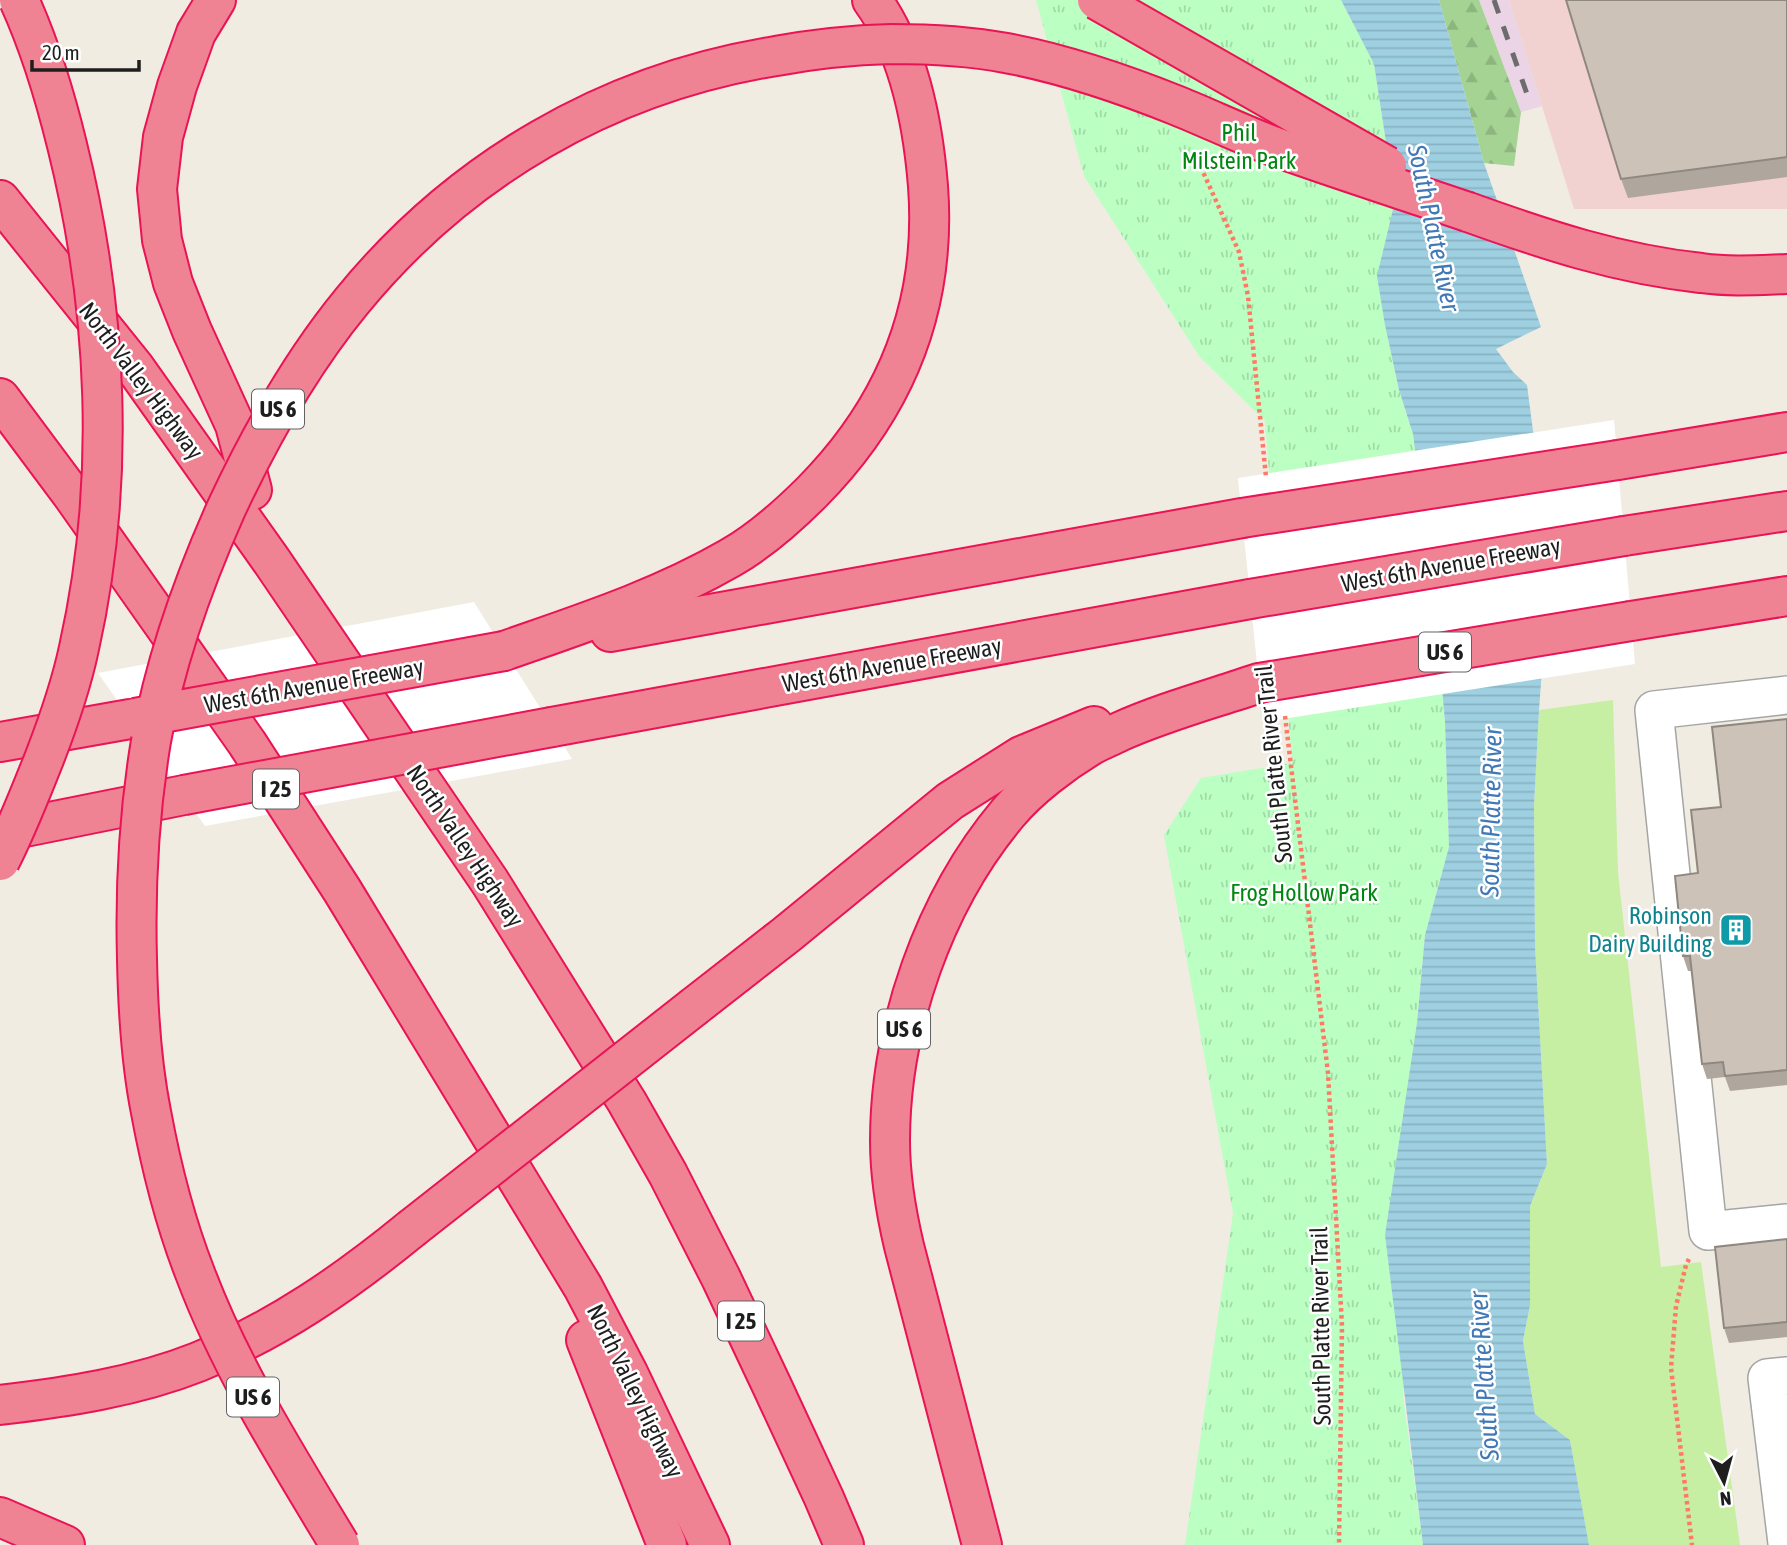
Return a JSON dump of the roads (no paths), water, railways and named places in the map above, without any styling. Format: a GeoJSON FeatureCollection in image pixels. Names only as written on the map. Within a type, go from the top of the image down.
{"type":"FeatureCollection","features":[{"type":"Feature","properties":{"kind":"highway"},"geometry":{"type":"LineString","coordinates":[[0,861],[52,737],[79,652],[95,556],[103,430],[100,340],[85,228],[55,100],[37,43],[19,0]]}},
{"type":"Feature","properties":{"kind":"highway"},"geometry":{"type":"LineString","coordinates":[[216,0],[196,33],[177,86],[163,137],[156,189],[162,240],[173,283],[235,425],[271,560]]}},
{"type":"Feature","properties":{"kind":"highway"},"geometry":{"type":"LineString","coordinates":[[505,651],[640,603],[732,557],[800,505],[832,473],[876,412],[894,381],[918,314],[929,247],[930,213],[915,100],[905,65],[872,0]]}},
{"type":"Feature","properties":{"kind":"highway"},"geometry":{"type":"LineString","coordinates":[[1097,0],[1468,212]]}},
{"type":"Feature","properties":{"kind":"highway","name":"US 6"},"geometry":{"type":"LineString","coordinates":[[340,1545],[291,1464],[226,1346],[183,1241],[150,1110],[140,1031],[136,913],[141,818],[152,737],[170,661],[196,580],[236,489],[265,432],[319,345],[358,294],[399,249],[447,205],[509,159],[548,135],[631,94],[692,73],[819,49],[889,44],[955,47],[1005,53],[1112,82],[1268,144],[1592,254],[1703,274],[1787,274]]}},
{"type":"Feature","properties":{"kind":"highway","name":"North Valley Highway"},"geometry":{"type":"LineString","coordinates":[[0,200],[135,368],[271,560],[490,882],[627,1102],[668,1174],[721,1278],[844,1545]]}},
{"type":"Feature","properties":{"kind":"highway","name":"North Valley Highway"},"geometry":{"type":"LineString","coordinates":[[0,398],[88,517],[247,743],[342,890],[583,1287],[622,1361],[710,1545]]}},
{"type":"Feature","properties":{"kind":"highway","name":"West 6th Avenue Freeway"},"geometry":{"type":"LineString","coordinates":[[0,742],[505,651],[1255,504],[1618,460],[1787,432]]}},
{"type":"Feature","properties":{"kind":"highway","name":"West 6th Avenue Freeway"},"geometry":{"type":"LineString","coordinates":[[0,832],[184,795],[1250,600],[1787,511]]}},
{"type":"Feature","properties":{"kind":"highway"},"geometry":{"type":"LineString","coordinates":[[1624,536],[1787,528]]}},
{"type":"Feature","properties":{"kind":"highway","name":"US 6"},"geometry":{"type":"LineString","coordinates":[[982,1545],[897,1216],[890,1143],[891,1115],[899,1048],[911,999],[928,949],[951,898],[976,855],[1009,811],[1044,779],[1091,745],[1146,720],[1631,621],[1787,596]]}},
{"type":"Feature","properties":{"kind":"highway"},"geometry":{"type":"LineString","coordinates":[[0,1405],[70,1397],[139,1381],[197,1362],[260,1334],[293,1315],[369,1263],[796,927],[950,801],[1021,756],[1066,736],[1116,719],[1272,696]]}},
{"type":"Feature","properties":{"kind":"highway"},"geometry":{"type":"LineString","coordinates":[[528,1195],[667,1545]]}},
{"type":"Feature","properties":{"kind":"highway"},"geometry":{"type":"LineString","coordinates":[[0,1517],[65,1545]]}},
{"type":"Feature","properties":{"kind":"lane"},"geometry":{"type":"LineString","coordinates":[[1787,695],[1654,710],[1708,1231],[1787,1223]]}},
{"type":"Feature","properties":{"kind":"lane"},"geometry":{"type":"LineString","coordinates":[[1787,1376],[1767,1378],[1787,1543]]}},
{"type":"Feature","properties":{"kind":"water","name":"South Platte River"},"geometry":{"type":"Polygon","coordinates":[[[1341,0],[1439,0],[1484,163],[1541,327],[1496,349],[1513,372],[1527,385],[1550,561],[1534,806],[1535,946],[1547,1164],[1530,1206],[1530,1305],[1523,1341],[1535,1414],[1570,1440],[1589,1545],[1423,1545],[1385,1235],[1417,1023],[1425,935],[1449,847],[1445,722],[1434,596],[1413,434],[1399,390],[1377,276],[1395,201],[1374,64],[1341,0]]]}},
{"type":"Feature","properties":{"kind":"railway"},"geometry":{"type":"LineString","coordinates":[[1494,0],[1527,94]]}},
{"type":"Feature","properties":{"kind":"place","name":"Robinson Dairy Building"},"geometry":{"type":"Point","coordinates":[1736,930]}},
{"type":"Feature","properties":{"kind":"park label","name":"Phil Milstein Park"},"geometry":{"type":"Point","coordinates":[1239,147]}},
{"type":"Feature","properties":{"kind":"park label","name":"Frog Hollow Park"},"geometry":{"type":"Point","coordinates":[1304,893]}}]}
